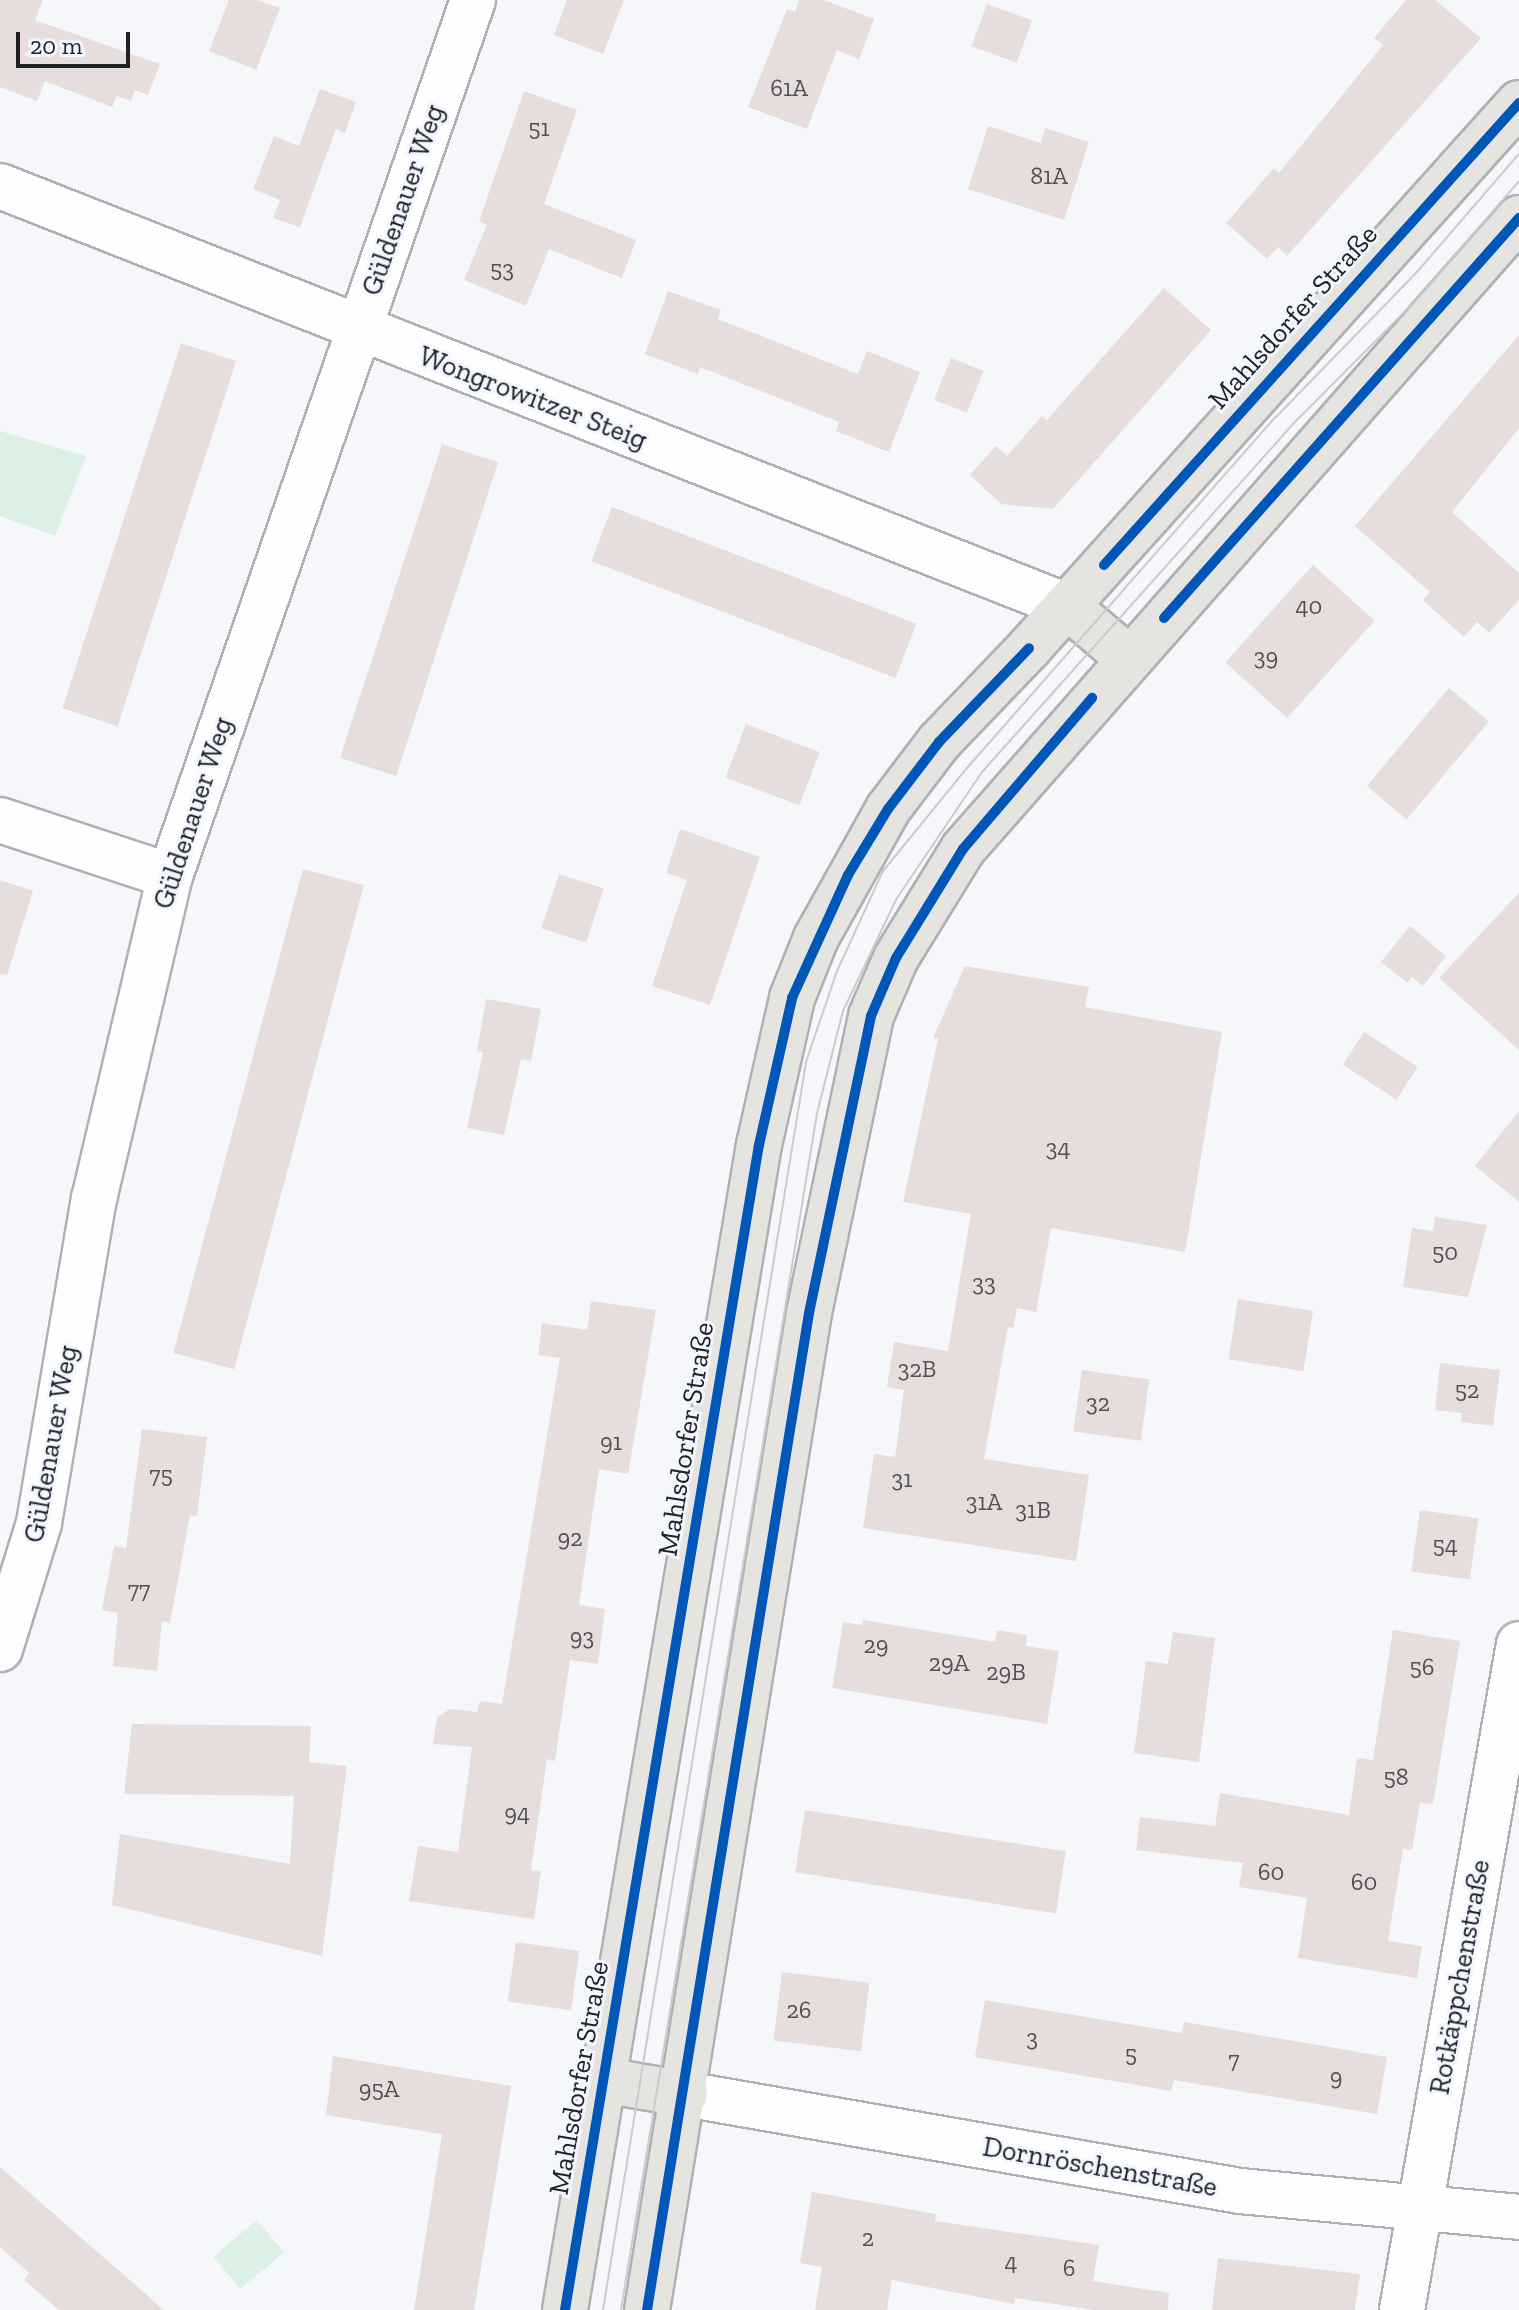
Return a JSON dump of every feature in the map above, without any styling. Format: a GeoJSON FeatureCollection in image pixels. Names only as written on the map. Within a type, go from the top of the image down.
{"type":"FeatureCollection","features":[{"type":"Feature","properties":{"kind":"main road","name":"Mahlsdorfer Straße"},"geometry":{"type":"LineString","coordinates":[[565,2310],[759,1145],[792,998],[848,875],[888,809],[939,742],[1067,606],[1519,103]]}},
{"type":"Feature","properties":{"kind":"main road"},"geometry":{"type":"LineString","coordinates":[[647,2310],[685,2094],[809,1313],[871,1016],[896,958],[963,849],[1128,658],[1519,218]]}},
{"type":"Feature","properties":{"kind":"main road"},"geometry":{"type":"LineString","coordinates":[[1067,606],[1128,658]]}},
{"type":"Feature","properties":{"kind":"main road"},"geometry":{"type":"LineString","coordinates":[[603,2080],[685,2094]]}},
{"type":"Feature","properties":{"kind":"street","name":"Güldenauer Weg"},"geometry":{"type":"LineString","coordinates":[[0,1649],[39,1523],[94,1199],[170,876],[473,0]]}},
{"type":"Feature","properties":{"kind":"street","name":"Wongrowitzer Steig"},"geometry":{"type":"LineString","coordinates":[[0,186],[358,330],[1067,606]]}},
{"type":"Feature","properties":{"kind":"street"},"geometry":{"type":"LineString","coordinates":[[0,820],[170,876]]}},
{"type":"Feature","properties":{"kind":"street","name":"Rotkäppchenstraße"},"geometry":{"type":"LineString","coordinates":[[1402,2310],[1519,1644]]}},
{"type":"Feature","properties":{"kind":"street","name":"Dornröschenstraße"},"geometry":{"type":"LineString","coordinates":[[685,2094],[1240,2191],[1519,2217]]}},
{"type":"Feature","properties":{"kind":"green space"},"geometry":{"type":"Polygon","coordinates":[[[0,431],[86,456],[55,536],[0,516],[0,431]]]}},
{"type":"Feature","properties":{"kind":"green space"},"geometry":{"type":"Polygon","coordinates":[[[257,2220],[284,2252],[240,2289],[213,2257],[257,2220]]]}},
{"type":"Feature","properties":{"kind":"building"},"geometry":{"type":"Polygon","coordinates":[[[0,0],[43,0],[35,20],[160,64],[148,95],[135,90],[131,101],[117,96],[112,107],[45,81],[37,101],[0,87],[0,0]]]}},
{"type":"Feature","properties":{"kind":"building"},"geometry":{"type":"Polygon","coordinates":[[[229,0],[258,0],[280,8],[256,70],[209,51],[229,0]]]}},
{"type":"Feature","properties":{"kind":"building"},"geometry":{"type":"Polygon","coordinates":[[[567,0],[624,0],[603,54],[554,35],[567,0]]]}},
{"type":"Feature","properties":{"kind":"building"},"geometry":{"type":"Polygon","coordinates":[[[799,0],[824,0],[874,19],[859,59],[837,50],[807,129],[748,107],[787,9],[795,12],[799,0]]]}},
{"type":"Feature","properties":{"kind":"building"},"geometry":{"type":"Polygon","coordinates":[[[1406,0],[1435,0],[1481,38],[1287,256],[1278,247],[1267,259],[1226,223],[1274,168],[1279,173],[1383,45],[1374,38],[1406,0]]]}},
{"type":"Feature","properties":{"kind":"building"},"geometry":{"type":"Polygon","coordinates":[[[987,4],[1032,20],[1017,63],[972,46],[987,4]]]}},
{"type":"Feature","properties":{"kind":"building"},"geometry":{"type":"Polygon","coordinates":[[[320,89],[356,102],[345,133],[336,129],[300,227],[273,218],[280,200],[253,189],[274,136],[299,146],[320,89]]]}},
{"type":"Feature","properties":{"kind":"building"},"geometry":{"type":"Polygon","coordinates":[[[524,91],[577,110],[544,204],[636,240],[622,278],[549,249],[526,306],[464,280],[487,225],[479,221],[524,91]]]}},
{"type":"Feature","properties":{"kind":"building"},"geometry":{"type":"Polygon","coordinates":[[[988,126],[1041,143],[1045,128],[1089,142],[1064,220],[968,189],[988,126]]]}},
{"type":"Feature","properties":{"kind":"building"},"geometry":{"type":"Polygon","coordinates":[[[1164,288],[1211,330],[1053,509],[1001,504],[970,475],[996,446],[1007,456],[1042,416],[1047,420],[1164,288]]]}},
{"type":"Feature","properties":{"kind":"building"},"geometry":{"type":"Polygon","coordinates":[[[668,291],[721,310],[718,319],[858,374],[867,351],[920,372],[889,452],[836,431],[839,422],[700,367],[698,374],[645,354],[668,291]]]}},
{"type":"Feature","properties":{"kind":"building"},"geometry":{"type":"Polygon","coordinates":[[[1519,335],[1519,428],[1452,512],[1519,573],[1519,600],[1489,633],[1477,622],[1464,637],[1423,600],[1430,592],[1355,526],[1519,335]]]}},
{"type":"Feature","properties":{"kind":"building"},"geometry":{"type":"Polygon","coordinates":[[[181,343],[236,361],[117,726],[62,708],[181,343]]]}},
{"type":"Feature","properties":{"kind":"building"},"geometry":{"type":"Polygon","coordinates":[[[951,358],[983,371],[967,413],[934,400],[951,358]]]}},
{"type":"Feature","properties":{"kind":"building"},"geometry":{"type":"Polygon","coordinates":[[[442,444],[498,462],[396,776],[340,758],[442,444]]]}},
{"type":"Feature","properties":{"kind":"building"},"geometry":{"type":"Polygon","coordinates":[[[612,507],[916,624],[896,678],[591,561],[612,507]]]}},
{"type":"Feature","properties":{"kind":"building"},"geometry":{"type":"Polygon","coordinates":[[[1313,565],[1375,621],[1287,718],[1225,662],[1313,565]]]}},
{"type":"Feature","properties":{"kind":"building"},"geometry":{"type":"Polygon","coordinates":[[[1449,688],[1489,721],[1407,819],[1367,786],[1449,688]]]}},
{"type":"Feature","properties":{"kind":"building"},"geometry":{"type":"Polygon","coordinates":[[[746,724],[820,752],[799,806],[726,777],[746,724]]]}},
{"type":"Feature","properties":{"kind":"building"},"geometry":{"type":"Polygon","coordinates":[[[680,829],[760,857],[710,1005],[652,986],[687,880],[666,873],[680,829]]]}},
{"type":"Feature","properties":{"kind":"building"},"geometry":{"type":"Polygon","coordinates":[[[303,869],[364,885],[234,1369],[173,1353],[303,869]]]}},
{"type":"Feature","properties":{"kind":"building"},"geometry":{"type":"Polygon","coordinates":[[[559,874],[604,889],[586,943],[541,928],[559,874]]]}},
{"type":"Feature","properties":{"kind":"building"},"geometry":{"type":"Polygon","coordinates":[[[0,880],[33,891],[7,975],[0,974],[0,880]]]}},
{"type":"Feature","properties":{"kind":"building"},"geometry":{"type":"Polygon","coordinates":[[[1519,893],[1519,1050],[1439,978],[1519,893]]]}},
{"type":"Feature","properties":{"kind":"building"},"geometry":{"type":"Polygon","coordinates":[[[1410,926],[1446,956],[1423,986],[1412,977],[1407,983],[1381,962],[1410,926]]]}},
{"type":"Feature","properties":{"kind":"building"},"geometry":{"type":"Polygon","coordinates":[[[965,966],[1089,987],[1085,1007],[1222,1032],[1185,1252],[1051,1228],[1036,1312],[1017,1308],[1013,1328],[1008,1327],[984,1459],[1089,1475],[1076,1561],[863,1528],[874,1454],[895,1457],[904,1390],[887,1387],[894,1342],[948,1351],[971,1214],[903,1202],[938,1038],[933,1038],[965,966]]]}},
{"type":"Feature","properties":{"kind":"building"},"geometry":{"type":"Polygon","coordinates":[[[486,999],[541,1009],[531,1061],[521,1059],[504,1135],[467,1128],[483,1052],[477,1051],[486,999]]]}},
{"type":"Feature","properties":{"kind":"building"},"geometry":{"type":"Polygon","coordinates":[[[1364,1032],[1418,1067],[1396,1100],[1343,1065],[1364,1032]]]}},
{"type":"Feature","properties":{"kind":"building"},"geometry":{"type":"Polygon","coordinates":[[[1519,1111],[1519,1202],[1475,1166],[1519,1111]]]}},
{"type":"Feature","properties":{"kind":"building"},"geometry":{"type":"Polygon","coordinates":[[[1435,1217],[1487,1225],[1468,1297],[1403,1287],[1412,1228],[1433,1231],[1435,1217]]]}},
{"type":"Feature","properties":{"kind":"building"},"geometry":{"type":"Polygon","coordinates":[[[1238,1299],[1313,1311],[1304,1371],[1228,1359],[1238,1299]]]}},
{"type":"Feature","properties":{"kind":"building"},"geometry":{"type":"Polygon","coordinates":[[[591,1301],[656,1310],[628,1474],[599,1469],[579,1605],[605,1609],[598,1664],[570,1660],[555,1761],[547,1759],[531,1870],[541,1871],[534,1919],[409,1901],[418,1846],[458,1852],[472,1747],[433,1744],[437,1717],[450,1709],[477,1712],[480,1701],[502,1704],[560,1358],[538,1355],[542,1323],[587,1330],[591,1301]]]}},
{"type":"Feature","properties":{"kind":"building"},"geometry":{"type":"Polygon","coordinates":[[[1440,1363],[1500,1370],[1493,1426],[1461,1422],[1462,1413],[1435,1410],[1440,1363]]]}},
{"type":"Feature","properties":{"kind":"building"},"geometry":{"type":"Polygon","coordinates":[[[1082,1370],[1149,1379],[1141,1441],[1073,1431],[1082,1370]]]}},
{"type":"Feature","properties":{"kind":"building"},"geometry":{"type":"Polygon","coordinates":[[[142,1429],[207,1437],[197,1516],[190,1515],[170,1623],[162,1621],[157,1671],[113,1666],[118,1613],[102,1610],[114,1546],[126,1548],[142,1429]]]}},
{"type":"Feature","properties":{"kind":"building"},"geometry":{"type":"Polygon","coordinates":[[[1420,1510],[1478,1518],[1470,1580],[1411,1571],[1420,1510]]]}},
{"type":"Feature","properties":{"kind":"building"},"geometry":{"type":"Polygon","coordinates":[[[863,1620],[995,1642],[997,1630],[1027,1635],[1026,1646],[1059,1651],[1047,1724],[832,1688],[843,1622],[862,1625],[863,1620]]]}},
{"type":"Feature","properties":{"kind":"building"},"geometry":{"type":"Polygon","coordinates":[[[1393,1630],[1460,1641],[1433,1804],[1420,1803],[1412,1850],[1403,1849],[1388,1941],[1422,1946],[1417,1978],[1298,1958],[1307,1898],[1239,1887],[1243,1863],[1136,1850],[1140,1817],[1215,1826],[1220,1793],[1349,1815],[1357,1758],[1373,1760],[1393,1630]]]}},
{"type":"Feature","properties":{"kind":"building"},"geometry":{"type":"Polygon","coordinates":[[[1173,1632],[1215,1638],[1199,1762],[1134,1753],[1146,1661],[1168,1664],[1173,1632]]]}},
{"type":"Feature","properties":{"kind":"building"},"geometry":{"type":"Polygon","coordinates":[[[132,1724],[311,1726],[309,1762],[347,1766],[322,1956],[112,1905],[120,1834],[290,1864],[294,1796],[124,1794],[132,1724]]]}},
{"type":"Feature","properties":{"kind":"building"},"geometry":{"type":"Polygon","coordinates":[[[805,1810],[1066,1851],[1056,1914],[795,1872],[805,1810]]]}},
{"type":"Feature","properties":{"kind":"building"},"geometry":{"type":"Polygon","coordinates":[[[516,1942],[579,1951],[571,2010],[508,2001],[516,1942]]]}},
{"type":"Feature","properties":{"kind":"building"},"geometry":{"type":"Polygon","coordinates":[[[782,1972],[869,1983],[861,2051],[774,2040],[782,1972]]]}},
{"type":"Feature","properties":{"kind":"building"},"geometry":{"type":"Polygon","coordinates":[[[985,2000],[1182,2033],[1184,2022],[1387,2057],[1377,2114],[1174,2080],[1171,2091],[975,2057],[985,2000]]]}},
{"type":"Feature","properties":{"kind":"building"},"geometry":{"type":"Polygon","coordinates":[[[333,2056],[511,2086],[474,2310],[414,2310],[442,2134],[326,2115],[333,2056]]]}},
{"type":"Feature","properties":{"kind":"building"},"geometry":{"type":"Polygon","coordinates":[[[0,2167],[164,2310],[59,2310],[24,2280],[29,2273],[0,2247],[0,2167]]]}},
{"type":"Feature","properties":{"kind":"building"},"geometry":{"type":"Polygon","coordinates":[[[812,2192],[936,2214],[935,2221],[1099,2245],[1093,2281],[1169,2293],[1168,2310],[1095,2310],[1015,2298],[1014,2304],[892,2280],[887,2310],[815,2310],[822,2267],[800,2263],[812,2192]]]}},
{"type":"Feature","properties":{"kind":"building"},"geometry":{"type":"Polygon","coordinates":[[[1218,2258],[1360,2274],[1355,2310],[1212,2310],[1218,2258]]]}},
{"type":"Feature","properties":{"kind":"tram line"},"geometry":{"type":"LineString","coordinates":[[603,2310],[806,1062],[837,971],[883,871],[967,768],[1275,418],[1417,272],[1519,154]]}},
{"type":"Feature","properties":{"kind":"tram line"},"geometry":{"type":"LineString","coordinates":[[621,2310],[817,1113],[843,1011],[897,898],[982,772],[1299,418],[1419,297],[1519,181]]}},
{"type":"Feature","properties":{"kind":"cycle path"},"geometry":{"type":"LineString","coordinates":[[1104,565],[1519,103]]}},
{"type":"Feature","properties":{"kind":"cycle path"},"geometry":{"type":"LineString","coordinates":[[1164,618],[1519,218]]}},
{"type":"Feature","properties":{"kind":"cycle path"},"geometry":{"type":"LineString","coordinates":[[565,2310],[759,1145],[792,998],[848,875],[888,809],[939,742],[1029,648]]}},
{"type":"Feature","properties":{"kind":"cycle path"},"geometry":{"type":"LineString","coordinates":[[647,2310],[809,1313],[871,1016],[896,958],[963,849],[1092,698]]}}]}
